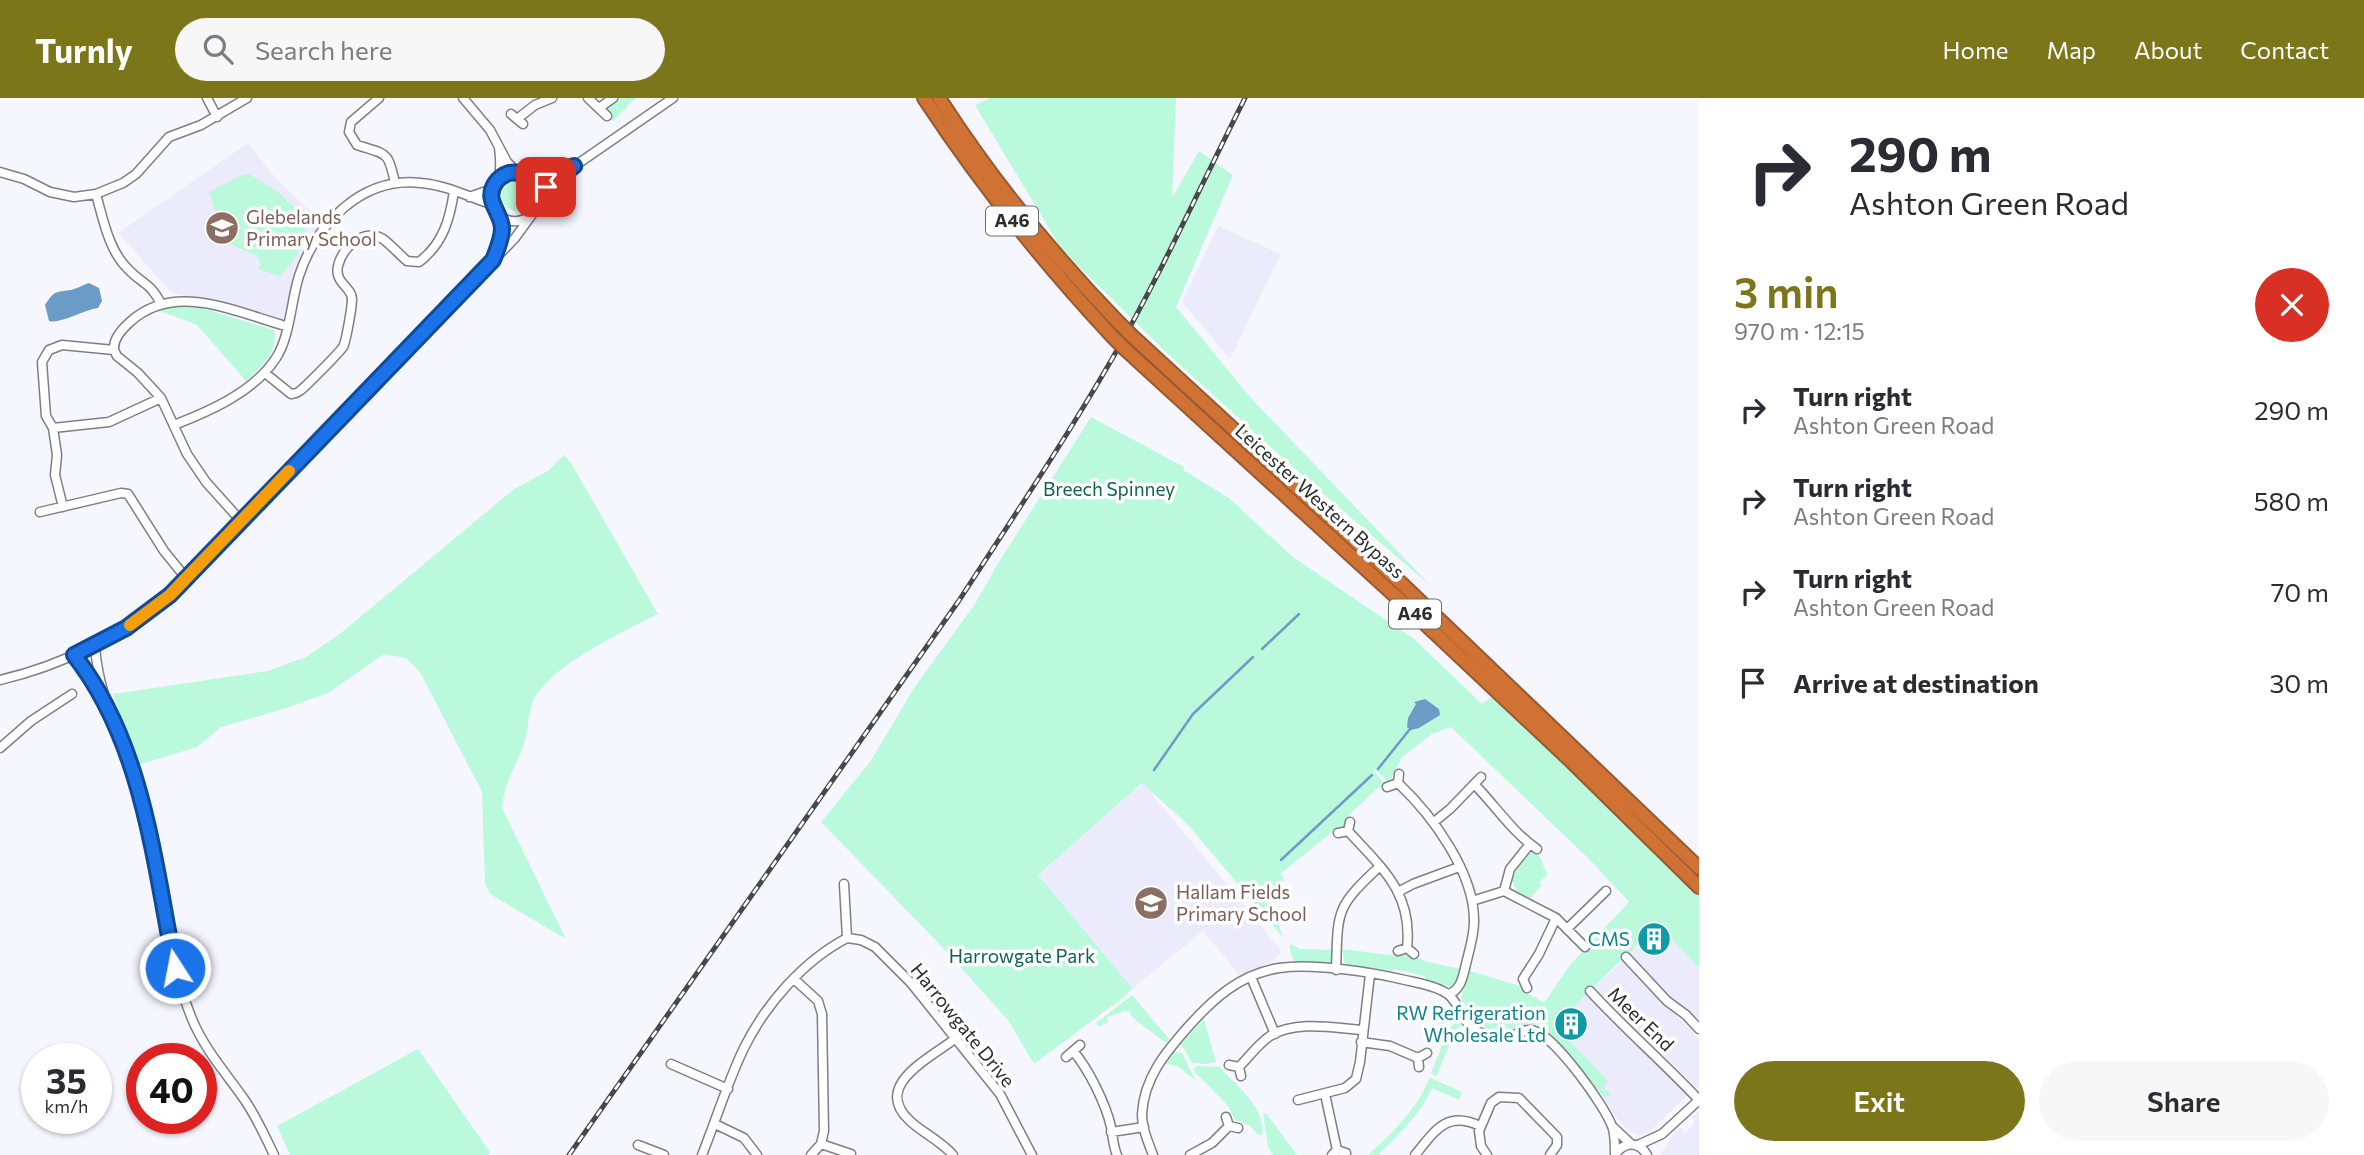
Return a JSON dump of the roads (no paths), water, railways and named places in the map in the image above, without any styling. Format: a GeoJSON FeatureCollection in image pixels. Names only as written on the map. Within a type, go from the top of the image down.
{"type":"FeatureCollection","features":[{"type":"Feature","properties":{"kind":"highway","name":"Leicester Western Bypass"},"geometry":{"type":"LineString","coordinates":[[924,98],[1006,215],[1070,291],[1125,349],[1403,603],[1572,762],[1699,887]]}},
{"type":"Feature","properties":{"kind":"highway","name":"Leicester Western Bypass"},"geometry":{"type":"LineString","coordinates":[[939,98],[967,142],[1016,205],[1067,267],[1119,323],[1499,675],[1699,868]]}},
{"type":"Feature","properties":{"kind":"street"},"geometry":{"type":"LineString","coordinates":[[207,98],[218,117]]}},
{"type":"Feature","properties":{"kind":"street"},"geometry":{"type":"LineString","coordinates":[[0,172],[24,179],[50,192],[74,197],[96,194],[123,183],[136,174],[169,137],[218,117],[247,98]]}},
{"type":"Feature","properties":{"kind":"street"},"geometry":{"type":"LineString","coordinates":[[463,98],[489,130],[507,162],[517,172],[528,176],[542,175],[574,166]]}},
{"type":"Feature","properties":{"kind":"street"},"geometry":{"type":"LineString","coordinates":[[517,119],[535,105],[552,98]]}},
{"type":"Feature","properties":{"kind":"street"},"geometry":{"type":"LineString","coordinates":[[588,98],[607,116]]}},
{"type":"Feature","properties":{"kind":"street"},"geometry":{"type":"LineString","coordinates":[[598,108],[612,98]]}},
{"type":"Feature","properties":{"kind":"street"},"geometry":{"type":"LineString","coordinates":[[540,195],[553,181],[674,98]]}},
{"type":"Feature","properties":{"kind":"street"},"geometry":{"type":"LineString","coordinates":[[376,99],[351,122],[349,132],[357,145],[385,154],[390,161],[395,183]]}},
{"type":"Feature","properties":{"kind":"street"},"geometry":{"type":"LineString","coordinates":[[498,179],[499,147]]}},
{"type":"Feature","properties":{"kind":"street"},"geometry":{"type":"LineString","coordinates":[[493,260],[502,231],[501,216],[493,205],[492,189],[503,175],[517,172]]}},
{"type":"Feature","properties":{"kind":"street"},"geometry":{"type":"LineString","coordinates":[[0,680],[51,665],[95,646],[148,613],[186,578],[515,238],[538,206],[538,186],[528,176]]}},
{"type":"Feature","properties":{"kind":"street"},"geometry":{"type":"LineString","coordinates":[[174,425],[228,400],[265,373],[281,349],[304,264],[325,227],[363,194],[395,183],[420,182],[493,205]]}},
{"type":"Feature","properties":{"kind":"street"},"geometry":{"type":"LineString","coordinates":[[469,197],[492,189]]}},
{"type":"Feature","properties":{"kind":"street"},"geometry":{"type":"LineString","coordinates":[[265,373],[291,394],[303,389],[342,348],[346,338],[355,291],[339,277],[337,268],[342,257],[355,240],[374,236],[382,239],[416,267],[446,230],[454,191]]}},
{"type":"Feature","properties":{"kind":"street"},"geometry":{"type":"LineString","coordinates":[[96,194],[105,228],[123,263],[128,270],[149,284],[161,304]]}},
{"type":"Feature","properties":{"kind":"street"},"geometry":{"type":"LineString","coordinates":[[501,216],[519,221],[531,216]]}},
{"type":"Feature","properties":{"kind":"street"},"geometry":{"type":"LineString","coordinates":[[241,521],[206,482],[180,442],[161,398],[138,373],[117,356],[114,350],[116,340],[126,326],[146,310],[184,300],[197,301],[286,326]]}},
{"type":"Feature","properties":{"kind":"street"},"geometry":{"type":"LineString","coordinates":[[63,507],[55,475],[57,455],[53,428],[46,416],[42,370],[44,356],[49,350],[62,345],[114,350]]}},
{"type":"Feature","properties":{"kind":"street"},"geometry":{"type":"LineString","coordinates":[[53,428],[109,422],[161,398]]}},
{"type":"Feature","properties":{"kind":"street"},"geometry":{"type":"LineString","coordinates":[[40,512],[121,493],[129,494],[164,551],[186,578]]}},
{"type":"Feature","properties":{"kind":"street"},"geometry":{"type":"LineString","coordinates":[[95,646],[104,698],[141,801],[175,968],[191,1018],[216,1063],[244,1099],[274,1155]]}},
{"type":"Feature","properties":{"kind":"street"},"geometry":{"type":"LineString","coordinates":[[74,655],[104,698]]}},
{"type":"Feature","properties":{"kind":"street"},"geometry":{"type":"LineString","coordinates":[[0,748],[31,721],[72,694]]}},
{"type":"Feature","properties":{"kind":"street"},"geometry":{"type":"LineString","coordinates":[[1153,1155],[1144,1127],[1143,1108],[1150,1080],[1159,1061],[1219,995],[1251,977],[1280,968],[1336,970],[1407,980],[1448,994],[1455,993],[1459,987],[1474,927],[1472,901],[1459,867],[1434,822],[1399,778],[1387,787]]}},
{"type":"Feature","properties":{"kind":"street"},"geometry":{"type":"LineString","coordinates":[[1434,822],[1478,781],[1533,846],[1510,869],[1504,891]]}},
{"type":"Feature","properties":{"kind":"street"},"geometry":{"type":"LineString","coordinates":[[1338,833],[1349,826],[1398,892],[1409,924],[1411,951],[1398,951]]}},
{"type":"Feature","properties":{"kind":"street"},"geometry":{"type":"LineString","coordinates":[[1336,970],[1337,927],[1341,911],[1348,898],[1380,866]]}},
{"type":"Feature","properties":{"kind":"street"},"geometry":{"type":"LineString","coordinates":[[1398,892],[1459,867]]}},
{"type":"Feature","properties":{"kind":"street"},"geometry":{"type":"LineString","coordinates":[[702,1155],[742,1051],[754,1030],[794,979],[820,954],[847,938],[843,883]]}},
{"type":"Feature","properties":{"kind":"street"},"geometry":{"type":"LineString","coordinates":[[1568,928],[1607,889]]}},
{"type":"Feature","properties":{"kind":"street"},"geometry":{"type":"LineString","coordinates":[[1472,901],[1504,891],[1556,918],[1585,947]]}},
{"type":"Feature","properties":{"kind":"street"},"geometry":{"type":"LineString","coordinates":[[1525,984],[1556,918]]}},
{"type":"Feature","properties":{"kind":"street","name":"Harrowgate Drive"},"geometry":{"type":"LineString","coordinates":[[847,938],[861,940],[874,947],[911,984],[1000,1094],[1031,1152]]}},
{"type":"Feature","properties":{"kind":"street","name":"Meer End"},"geometry":{"type":"LineString","coordinates":[[1626,957],[1667,1002],[1699,1029]]}},
{"type":"Feature","properties":{"kind":"street"},"geometry":{"type":"LineString","coordinates":[[1298,1100],[1345,1088],[1356,1079],[1370,974]]}},
{"type":"Feature","properties":{"kind":"street"},"geometry":{"type":"LineString","coordinates":[[1251,977],[1275,1034]]}},
{"type":"Feature","properties":{"kind":"street"},"geometry":{"type":"LineString","coordinates":[[794,979],[815,996],[821,1007],[824,1131],[821,1144],[811,1155]]}},
{"type":"Feature","properties":{"kind":"street","name":"Meer End"},"geometry":{"type":"LineString","coordinates":[[1590,991],[1634,1038],[1652,1051],[1699,1100],[1662,1134],[1649,1155]]}},
{"type":"Feature","properties":{"kind":"street"},"geometry":{"type":"LineString","coordinates":[[1448,994],[1469,1026],[1482,1033],[1505,1038],[1530,1030],[1541,1034],[1564,1056],[1592,1091],[1613,1127],[1649,1155]]}},
{"type":"Feature","properties":{"kind":"street"},"geometry":{"type":"LineString","coordinates":[[1229,1065],[1240,1072],[1263,1042],[1283,1030],[1300,1027],[1362,1030]]}},
{"type":"Feature","properties":{"kind":"street"},"geometry":{"type":"LineString","coordinates":[[953,1155],[910,1121],[897,1104],[896,1097],[902,1080],[956,1038]]}},
{"type":"Feature","properties":{"kind":"street"},"geometry":{"type":"LineString","coordinates":[[1361,1042],[1390,1046],[1419,1063],[1427,1053]]}},
{"type":"Feature","properties":{"kind":"street"},"geometry":{"type":"LineString","coordinates":[[1073,1051],[1099,1094],[1117,1155]]}},
{"type":"Feature","properties":{"kind":"street"},"geometry":{"type":"LineString","coordinates":[[671,1064],[728,1088]]}},
{"type":"Feature","properties":{"kind":"street"},"geometry":{"type":"LineString","coordinates":[[675,1079],[681,1068]]}},
{"type":"Feature","properties":{"kind":"street"},"geometry":{"type":"LineString","coordinates":[[1325,1094],[1338,1153]]}},
{"type":"Feature","properties":{"kind":"street"},"geometry":{"type":"LineString","coordinates":[[1487,1155],[1479,1138],[1480,1126],[1494,1100],[1499,1097],[1519,1098],[1557,1137],[1557,1145],[1550,1155]]}},
{"type":"Feature","properties":{"kind":"street"},"geometry":{"type":"LineString","coordinates":[[1415,1155],[1434,1132],[1454,1120],[1462,1119],[1480,1126]]}},
{"type":"Feature","properties":{"kind":"street"},"geometry":{"type":"LineString","coordinates":[[715,1124],[744,1138],[757,1155]]}},
{"type":"Feature","properties":{"kind":"street"},"geometry":{"type":"LineString","coordinates":[[1190,1155],[1212,1143],[1231,1124]]}},
{"type":"Feature","properties":{"kind":"street"},"geometry":{"type":"LineString","coordinates":[[1111,1132],[1144,1127]]}},
{"type":"Feature","properties":{"kind":"street"},"geometry":{"type":"LineString","coordinates":[[1613,1127],[1615,1155]]}},
{"type":"Feature","properties":{"kind":"street","name":"Meer End"},"geometry":{"type":"LineString","coordinates":[[1615,1155],[1621,1147],[1662,1134]]}},
{"type":"Feature","properties":{"kind":"street"},"geometry":{"type":"LineString","coordinates":[[821,1144],[852,1153]]}},
{"type":"Feature","properties":{"kind":"street"},"geometry":{"type":"LineString","coordinates":[[638,1145],[652,1145],[664,1155]]}},
{"type":"Feature","properties":{"kind":"street"},"geometry":{"type":"LineString","coordinates":[[1020,1155],[1031,1152]]}},
{"type":"Feature","properties":{"kind":"water"},"geometry":{"type":"Polygon","coordinates":[[[89,283],[99,288],[102,301],[98,308],[60,321],[49,321],[45,305],[53,295],[89,283]]]}},
{"type":"Feature","properties":{"kind":"water"},"geometry":{"type":"Polygon","coordinates":[[[1425,699],[1439,709],[1440,715],[1411,730],[1407,727],[1408,718],[1416,704],[1414,702],[1425,699]]]}},
{"type":"Feature","properties":{"kind":"waterway"},"geometry":{"type":"LineString","coordinates":[[1262,649],[1299,614]]}},
{"type":"Feature","properties":{"kind":"waterway"},"geometry":{"type":"LineString","coordinates":[[1154,770],[1193,714],[1253,657]]}},
{"type":"Feature","properties":{"kind":"waterway"},"geometry":{"type":"LineString","coordinates":[[1378,769],[1410,729]]}},
{"type":"Feature","properties":{"kind":"waterway"},"geometry":{"type":"LineString","coordinates":[[1281,860],[1372,775]]}},
{"type":"Feature","properties":{"kind":"railway"},"geometry":{"type":"LineString","coordinates":[[569,1155],[958,602],[1036,482],[1130,327],[1245,98]]}},
{"type":"Feature","properties":{"kind":"place","name":"Glebelands Primary School"},"geometry":{"type":"Point","coordinates":[222,228]}},
{"type":"Feature","properties":{"kind":"place","name":"Hallam Fields Primary School"},"geometry":{"type":"Point","coordinates":[1151,903]}},
{"type":"Feature","properties":{"kind":"place","name":"CMS"},"geometry":{"type":"Point","coordinates":[1654,939]}},
{"type":"Feature","properties":{"kind":"place","name":"RW Refrigeration Wholesale Ltd"},"geometry":{"type":"Point","coordinates":[1571,1024]}},
{"type":"Feature","properties":{"kind":"park label","name":"Breech Spinney"},"geometry":{"type":"Point","coordinates":[1109,489]}},
{"type":"Feature","properties":{"kind":"park label","name":"Harrowgate Park"},"geometry":{"type":"Point","coordinates":[1022,956]}}]}
